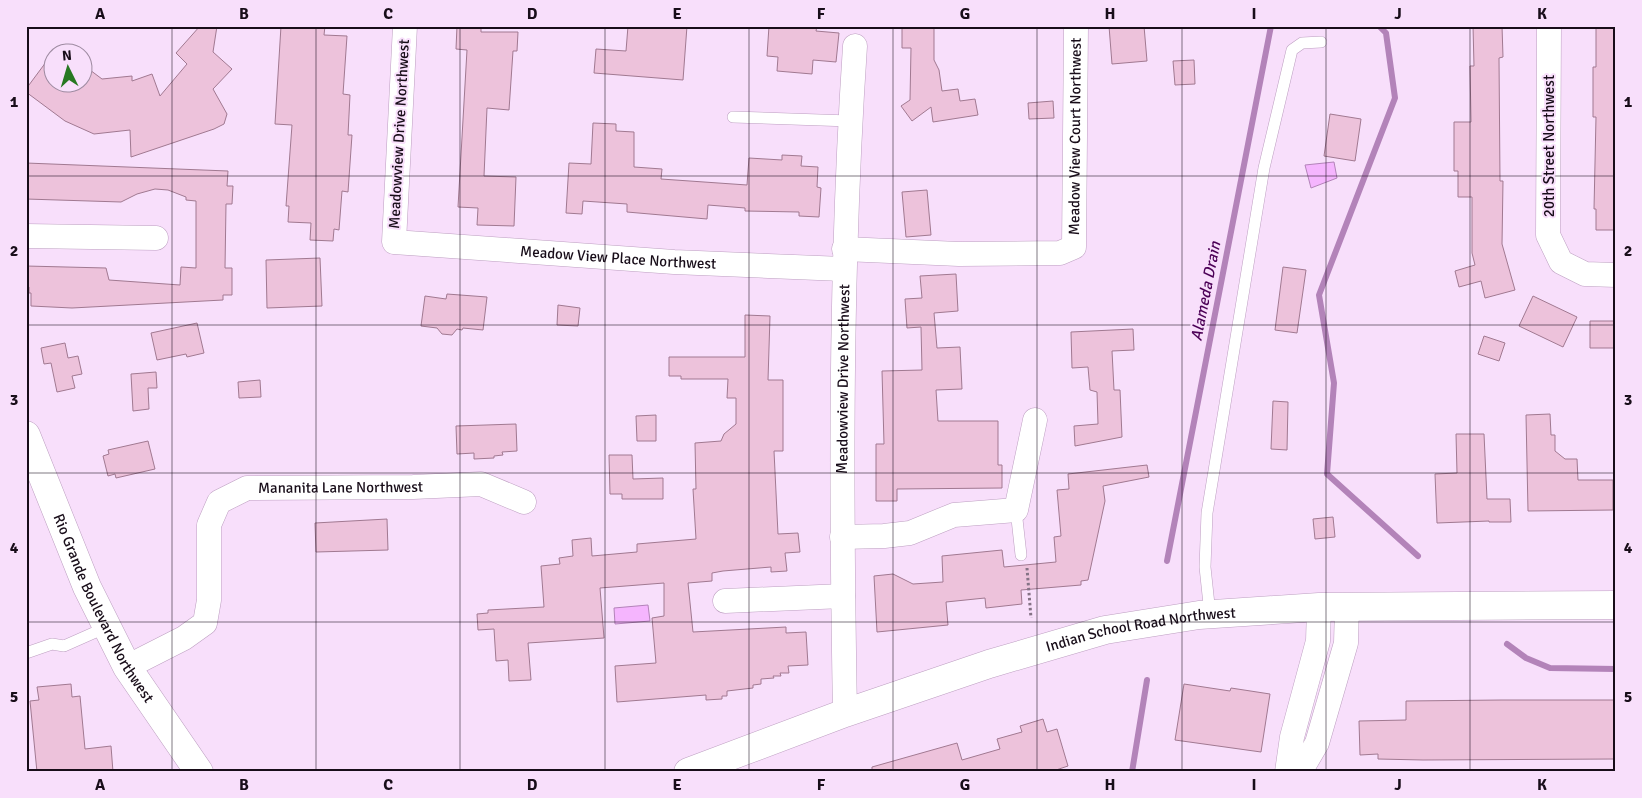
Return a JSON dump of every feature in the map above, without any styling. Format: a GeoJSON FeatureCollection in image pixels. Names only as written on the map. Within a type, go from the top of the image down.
{"type":"FeatureCollection","features":[{"type":"Feature","properties":{"kind":"main road","name":"Rio Grande Boulevard Northwest"},"geometry":{"type":"LineString","coordinates":[[29,450],[87,587],[127,667],[199,772]]}},
{"type":"Feature","properties":{"kind":"main road","name":"Indian School Road Northwest"},"geometry":{"type":"LineString","coordinates":[[688,772],[845,714],[989,664],[1105,630],[1205,615],[1319,607],[1616,605]]}},
{"type":"Feature","properties":{"kind":"street","name":"Meadowview Drive Northwest"},"geometry":{"type":"LineString","coordinates":[[394,242],[404,26]]}},
{"type":"Feature","properties":{"kind":"street","name":"Meadow View Court Northwest"},"geometry":{"type":"LineString","coordinates":[[1074,247],[1076,26]]}},
{"type":"Feature","properties":{"kind":"street","name":"20th Street Northwest"},"geometry":{"type":"LineString","coordinates":[[1550,26],[1548,235],[1561,262],[1585,274],[1616,275]]}},
{"type":"Feature","properties":{"kind":"street","name":"Meadowview Drive Northwest"},"geometry":{"type":"LineString","coordinates":[[845,714],[842,537],[844,259],[855,46]]}},
{"type":"Feature","properties":{"kind":"street"},"geometry":{"type":"LineString","coordinates":[[26,236],[156,238]]}},
{"type":"Feature","properties":{"kind":"street","name":"Meadow View Place Northwest"},"geometry":{"type":"LineString","coordinates":[[394,242],[674,262],[844,259],[987,253],[1060,253],[1074,247]]}},
{"type":"Feature","properties":{"kind":"street"},"geometry":{"type":"LineString","coordinates":[[842,537],[884,536],[910,532],[954,516],[1016,510],[1035,420]]}},
{"type":"Feature","properties":{"kind":"street","name":"Mananita Lane Northwest"},"geometry":{"type":"LineString","coordinates":[[127,667],[184,638],[205,623],[209,600],[209,526],[219,502],[247,488],[413,487],[481,484],[524,502]]}},
{"type":"Feature","properties":{"kind":"street"},"geometry":{"type":"LineString","coordinates":[[725,602],[843,596]]}},
{"type":"Feature","properties":{"kind":"street"},"geometry":{"type":"LineString","coordinates":[[1300,772],[1317,743],[1346,643],[1347,606]]}},
{"type":"Feature","properties":{"kind":"street"},"geometry":{"type":"LineString","coordinates":[[1287,772],[1292,737],[1318,641],[1319,607]]}},
{"type":"Feature","properties":{"kind":"lane"},"geometry":{"type":"LineString","coordinates":[[1205,615],[1207,513],[1264,168],[1292,50],[1302,43],[1321,42]]}},
{"type":"Feature","properties":{"kind":"lane"},"geometry":{"type":"LineString","coordinates":[[733,117],[850,122]]}},
{"type":"Feature","properties":{"kind":"lane"},"geometry":{"type":"LineString","coordinates":[[1016,510],[1021,555]]}},
{"type":"Feature","properties":{"kind":"lane"},"geometry":{"type":"LineString","coordinates":[[26,653],[52,644],[64,646],[107,627]]}},
{"type":"Feature","properties":{"kind":"path"},"geometry":{"type":"LineString","coordinates":[[1021,555],[1027,562],[1031,618]]}},
{"type":"Feature","properties":{"kind":"shaded area"},"geometry":{"type":"Polygon","coordinates":[[[1334,162],[1337,178],[1311,188],[1305,165],[1334,162]]]}},
{"type":"Feature","properties":{"kind":"shaded area"},"geometry":{"type":"Polygon","coordinates":[[[648,605],[650,621],[615,624],[614,608],[648,605]]]}},
{"type":"Feature","properties":{"kind":"building"},"geometry":{"type":"Polygon","coordinates":[[[200,26],[217,26],[213,52],[232,69],[213,89],[227,114],[224,124],[131,157],[130,130],[94,134],[65,121],[26,92],[26,89],[42,67],[42,92],[92,92],[92,72],[102,79],[132,76],[132,81],[152,74],[160,96],[187,64],[176,53],[200,26]]]}},
{"type":"Feature","properties":{"kind":"building"},"geometry":{"type":"Polygon","coordinates":[[[281,26],[325,26],[324,35],[347,36],[343,94],[350,95],[348,135],[352,135],[348,192],[342,191],[339,230],[334,229],[333,241],[310,240],[311,223],[288,222],[289,206],[286,206],[292,125],[275,124],[281,26]]]}},
{"type":"Feature","properties":{"kind":"building"},"geometry":{"type":"Polygon","coordinates":[[[457,26],[481,26],[481,32],[518,32],[517,51],[513,51],[509,110],[487,108],[484,176],[516,177],[514,226],[477,225],[478,208],[458,207],[467,50],[456,49],[457,26]]]}},
{"type":"Feature","properties":{"kind":"building"},"geometry":{"type":"Polygon","coordinates":[[[628,26],[687,26],[683,80],[594,73],[596,49],[626,51],[628,26]]]}},
{"type":"Feature","properties":{"kind":"building"},"geometry":{"type":"Polygon","coordinates":[[[769,26],[817,26],[816,31],[839,33],[836,62],[813,60],[812,74],[777,71],[778,57],[767,56],[769,26]]]}},
{"type":"Feature","properties":{"kind":"building"},"geometry":{"type":"Polygon","coordinates":[[[902,26],[934,26],[934,60],[939,70],[942,91],[958,89],[960,101],[975,99],[978,115],[933,122],[931,107],[912,121],[901,106],[910,100],[911,48],[902,48],[902,26]]]}},
{"type":"Feature","properties":{"kind":"building"},"geometry":{"type":"Polygon","coordinates":[[[1109,26],[1144,26],[1147,61],[1112,64],[1109,26]]]}},
{"type":"Feature","properties":{"kind":"building"},"geometry":{"type":"Polygon","coordinates":[[[1473,26],[1502,26],[1503,57],[1499,58],[1500,181],[1503,181],[1502,244],[1515,290],[1485,298],[1481,281],[1459,287],[1455,271],[1475,265],[1472,253],[1472,197],[1458,197],[1458,171],[1454,171],[1454,122],[1471,122],[1470,66],[1474,66],[1473,26]]]}},
{"type":"Feature","properties":{"kind":"building"},"geometry":{"type":"Polygon","coordinates":[[[1596,26],[1616,26],[1616,230],[1596,230],[1596,209],[1594,209],[1596,117],[1593,117],[1593,67],[1596,67],[1596,26]]]}},
{"type":"Feature","properties":{"kind":"building"},"geometry":{"type":"Polygon","coordinates":[[[1194,60],[1195,84],[1175,85],[1173,61],[1194,60]]]}},
{"type":"Feature","properties":{"kind":"building"},"geometry":{"type":"Polygon","coordinates":[[[1053,101],[1054,118],[1029,119],[1028,103],[1053,101]]]}},
{"type":"Feature","properties":{"kind":"building"},"geometry":{"type":"Polygon","coordinates":[[[1330,114],[1361,119],[1355,161],[1324,156],[1330,114]]]}},
{"type":"Feature","properties":{"kind":"building"},"geometry":{"type":"Polygon","coordinates":[[[593,123],[616,124],[616,131],[634,132],[634,167],[662,169],[661,179],[747,185],[749,158],[782,160],[782,155],[802,156],[801,166],[818,167],[817,187],[821,188],[819,217],[799,216],[799,212],[745,211],[745,208],[708,205],[707,219],[627,212],[627,204],[583,201],[582,214],[566,213],[569,163],[591,164],[593,123]]]}},
{"type":"Feature","properties":{"kind":"building"},"geometry":{"type":"Polygon","coordinates":[[[26,163],[228,171],[227,186],[233,186],[232,204],[226,204],[225,268],[232,268],[232,295],[223,295],[223,300],[72,308],[31,306],[31,293],[29,293],[29,287],[26,287],[26,266],[106,268],[109,280],[180,285],[181,267],[196,268],[196,201],[186,200],[186,197],[168,190],[155,189],[137,194],[121,202],[26,199],[26,163]]]}},
{"type":"Feature","properties":{"kind":"building"},"geometry":{"type":"Polygon","coordinates":[[[927,190],[931,235],[906,237],[902,192],[927,190]]]}},
{"type":"Feature","properties":{"kind":"building"},"geometry":{"type":"Polygon","coordinates":[[[320,258],[322,306],[267,308],[266,260],[320,258]]]}},
{"type":"Feature","properties":{"kind":"building"},"geometry":{"type":"Polygon","coordinates":[[[1283,267],[1306,270],[1297,333],[1275,330],[1283,267]]]}},
{"type":"Feature","properties":{"kind":"building"},"geometry":{"type":"Polygon","coordinates":[[[956,274],[958,311],[934,313],[937,348],[960,347],[962,389],[936,390],[938,421],[998,421],[998,465],[1002,465],[1002,488],[897,489],[897,501],[876,501],[876,444],[884,444],[882,371],[922,370],[921,327],[907,328],[905,299],[922,298],[920,276],[956,274]]]}},
{"type":"Feature","properties":{"kind":"building"},"geometry":{"type":"Polygon","coordinates":[[[447,294],[487,297],[483,330],[463,328],[462,330],[457,329],[452,335],[442,334],[437,328],[421,326],[425,296],[446,299],[447,294]]]}},
{"type":"Feature","properties":{"kind":"building"},"geometry":{"type":"Polygon","coordinates":[[[1533,296],[1577,317],[1563,347],[1519,326],[1533,296]]]}},
{"type":"Feature","properties":{"kind":"building"},"geometry":{"type":"Polygon","coordinates":[[[558,305],[580,308],[578,326],[557,325],[558,305]]]}},
{"type":"Feature","properties":{"kind":"building"},"geometry":{"type":"Polygon","coordinates":[[[745,315],[770,316],[768,380],[783,380],[783,451],[774,451],[778,534],[798,533],[800,552],[785,553],[787,571],[771,572],[771,567],[723,571],[712,573],[712,581],[688,583],[693,632],[786,627],[786,633],[806,632],[808,665],[788,666],[789,673],[780,673],[781,676],[761,679],[761,684],[753,685],[753,688],[727,691],[727,696],[722,696],[722,699],[706,700],[706,695],[617,702],[615,666],[656,663],[652,618],[664,616],[664,583],[600,588],[604,638],[528,643],[531,680],[509,681],[508,660],[496,661],[494,629],[478,630],[477,614],[488,613],[488,610],[544,607],[541,566],[560,564],[559,558],[573,556],[572,540],[591,538],[592,556],[637,552],[637,544],[696,539],[693,489],[696,489],[695,443],[721,441],[724,434],[736,424],[736,398],[727,398],[728,379],[681,379],[681,376],[669,376],[669,357],[745,357],[745,315]]]}},
{"type":"Feature","properties":{"kind":"building"},"geometry":{"type":"Polygon","coordinates":[[[1590,321],[1616,321],[1616,348],[1590,348],[1590,321]]]}},
{"type":"Feature","properties":{"kind":"building"},"geometry":{"type":"Polygon","coordinates":[[[197,323],[204,353],[187,357],[186,354],[157,360],[151,333],[197,323]]]}},
{"type":"Feature","properties":{"kind":"building"},"geometry":{"type":"Polygon","coordinates":[[[1133,329],[1134,350],[1112,351],[1114,390],[1120,390],[1122,437],[1075,446],[1074,426],[1098,424],[1097,392],[1090,390],[1088,367],[1072,368],[1071,332],[1133,329]]]}},
{"type":"Feature","properties":{"kind":"building"},"geometry":{"type":"Polygon","coordinates":[[[1484,336],[1505,343],[1499,361],[1478,354],[1484,336]]]}},
{"type":"Feature","properties":{"kind":"building"},"geometry":{"type":"Polygon","coordinates":[[[65,343],[68,358],[78,356],[82,374],[72,376],[75,388],[57,392],[51,363],[44,364],[41,348],[65,343]]]}},
{"type":"Feature","properties":{"kind":"building"},"geometry":{"type":"Polygon","coordinates":[[[156,372],[157,388],[148,388],[149,409],[133,411],[131,374],[156,372]]]}},
{"type":"Feature","properties":{"kind":"building"},"geometry":{"type":"Polygon","coordinates":[[[260,380],[261,397],[239,398],[238,382],[260,380]]]}},
{"type":"Feature","properties":{"kind":"building"},"geometry":{"type":"Polygon","coordinates":[[[1273,401],[1288,402],[1287,450],[1271,449],[1273,401]]]}},
{"type":"Feature","properties":{"kind":"building"},"geometry":{"type":"Polygon","coordinates":[[[1550,414],[1551,435],[1555,435],[1555,451],[1565,459],[1577,459],[1578,480],[1613,480],[1613,510],[1528,511],[1526,415],[1550,414]]]}},
{"type":"Feature","properties":{"kind":"building"},"geometry":{"type":"Polygon","coordinates":[[[656,415],[656,441],[637,441],[636,416],[656,415]]]}},
{"type":"Feature","properties":{"kind":"building"},"geometry":{"type":"Polygon","coordinates":[[[516,424],[517,451],[502,452],[503,455],[494,456],[494,458],[474,459],[474,453],[457,454],[456,426],[516,424]]]}},
{"type":"Feature","properties":{"kind":"building"},"geometry":{"type":"Polygon","coordinates":[[[1456,434],[1484,434],[1487,499],[1510,499],[1511,522],[1437,523],[1435,474],[1457,473],[1456,434]]]}},
{"type":"Feature","properties":{"kind":"building"},"geometry":{"type":"Polygon","coordinates":[[[148,441],[155,469],[116,478],[115,474],[108,476],[103,456],[109,454],[108,450],[148,441]]]}},
{"type":"Feature","properties":{"kind":"building"},"geometry":{"type":"Polygon","coordinates":[[[609,455],[632,455],[633,479],[663,478],[663,499],[622,499],[622,494],[610,494],[609,455]]]}},
{"type":"Feature","properties":{"kind":"building"},"geometry":{"type":"Polygon","coordinates":[[[1147,465],[1149,477],[1103,486],[1105,501],[1088,580],[1081,581],[1081,585],[1021,590],[1022,604],[986,608],[985,598],[946,602],[948,625],[877,632],[874,576],[893,574],[913,584],[943,582],[942,556],[1002,550],[1004,567],[1056,562],[1054,537],[1061,536],[1057,490],[1069,489],[1068,474],[1147,465]]]}},
{"type":"Feature","properties":{"kind":"building"},"geometry":{"type":"Polygon","coordinates":[[[1333,517],[1335,537],[1315,539],[1313,519],[1333,517]]]}},
{"type":"Feature","properties":{"kind":"building"},"geometry":{"type":"Polygon","coordinates":[[[387,519],[388,550],[316,552],[315,523],[387,519]]]}},
{"type":"Feature","properties":{"kind":"building"},"geometry":{"type":"Polygon","coordinates":[[[71,684],[72,697],[80,696],[85,749],[111,746],[113,772],[37,772],[30,701],[39,700],[37,687],[71,684]]]}},
{"type":"Feature","properties":{"kind":"building"},"geometry":{"type":"Polygon","coordinates":[[[1184,684],[1230,691],[1231,688],[1270,694],[1261,752],[1175,740],[1184,684]]]}},
{"type":"Feature","properties":{"kind":"building"},"geometry":{"type":"Polygon","coordinates":[[[1616,700],[1616,759],[1423,760],[1378,759],[1378,754],[1360,755],[1359,721],[1406,720],[1406,701],[1616,700]]]}},
{"type":"Feature","properties":{"kind":"building"},"geometry":{"type":"Polygon","coordinates":[[[1043,719],[1047,732],[1057,729],[1068,766],[1050,772],[872,772],[872,767],[957,743],[962,760],[1000,749],[997,739],[1022,732],[1020,726],[1043,719]]]}},
{"type":"Feature","properties":{"kind":"waterway","name":"Alameda Drain"},"geometry":{"type":"LineString","coordinates":[[1167,561],[1271,26]]}},
{"type":"Feature","properties":{"kind":"waterway"},"geometry":{"type":"LineString","coordinates":[[1379,26],[1386,33],[1395,98],[1319,295],[1334,383],[1327,474],[1418,556]]}},
{"type":"Feature","properties":{"kind":"waterway"},"geometry":{"type":"LineString","coordinates":[[1507,644],[1526,658],[1550,668],[1616,669]]}},
{"type":"Feature","properties":{"kind":"waterway","name":"Alameda Drain"},"geometry":{"type":"LineString","coordinates":[[1132,772],[1147,680]]}}]}
